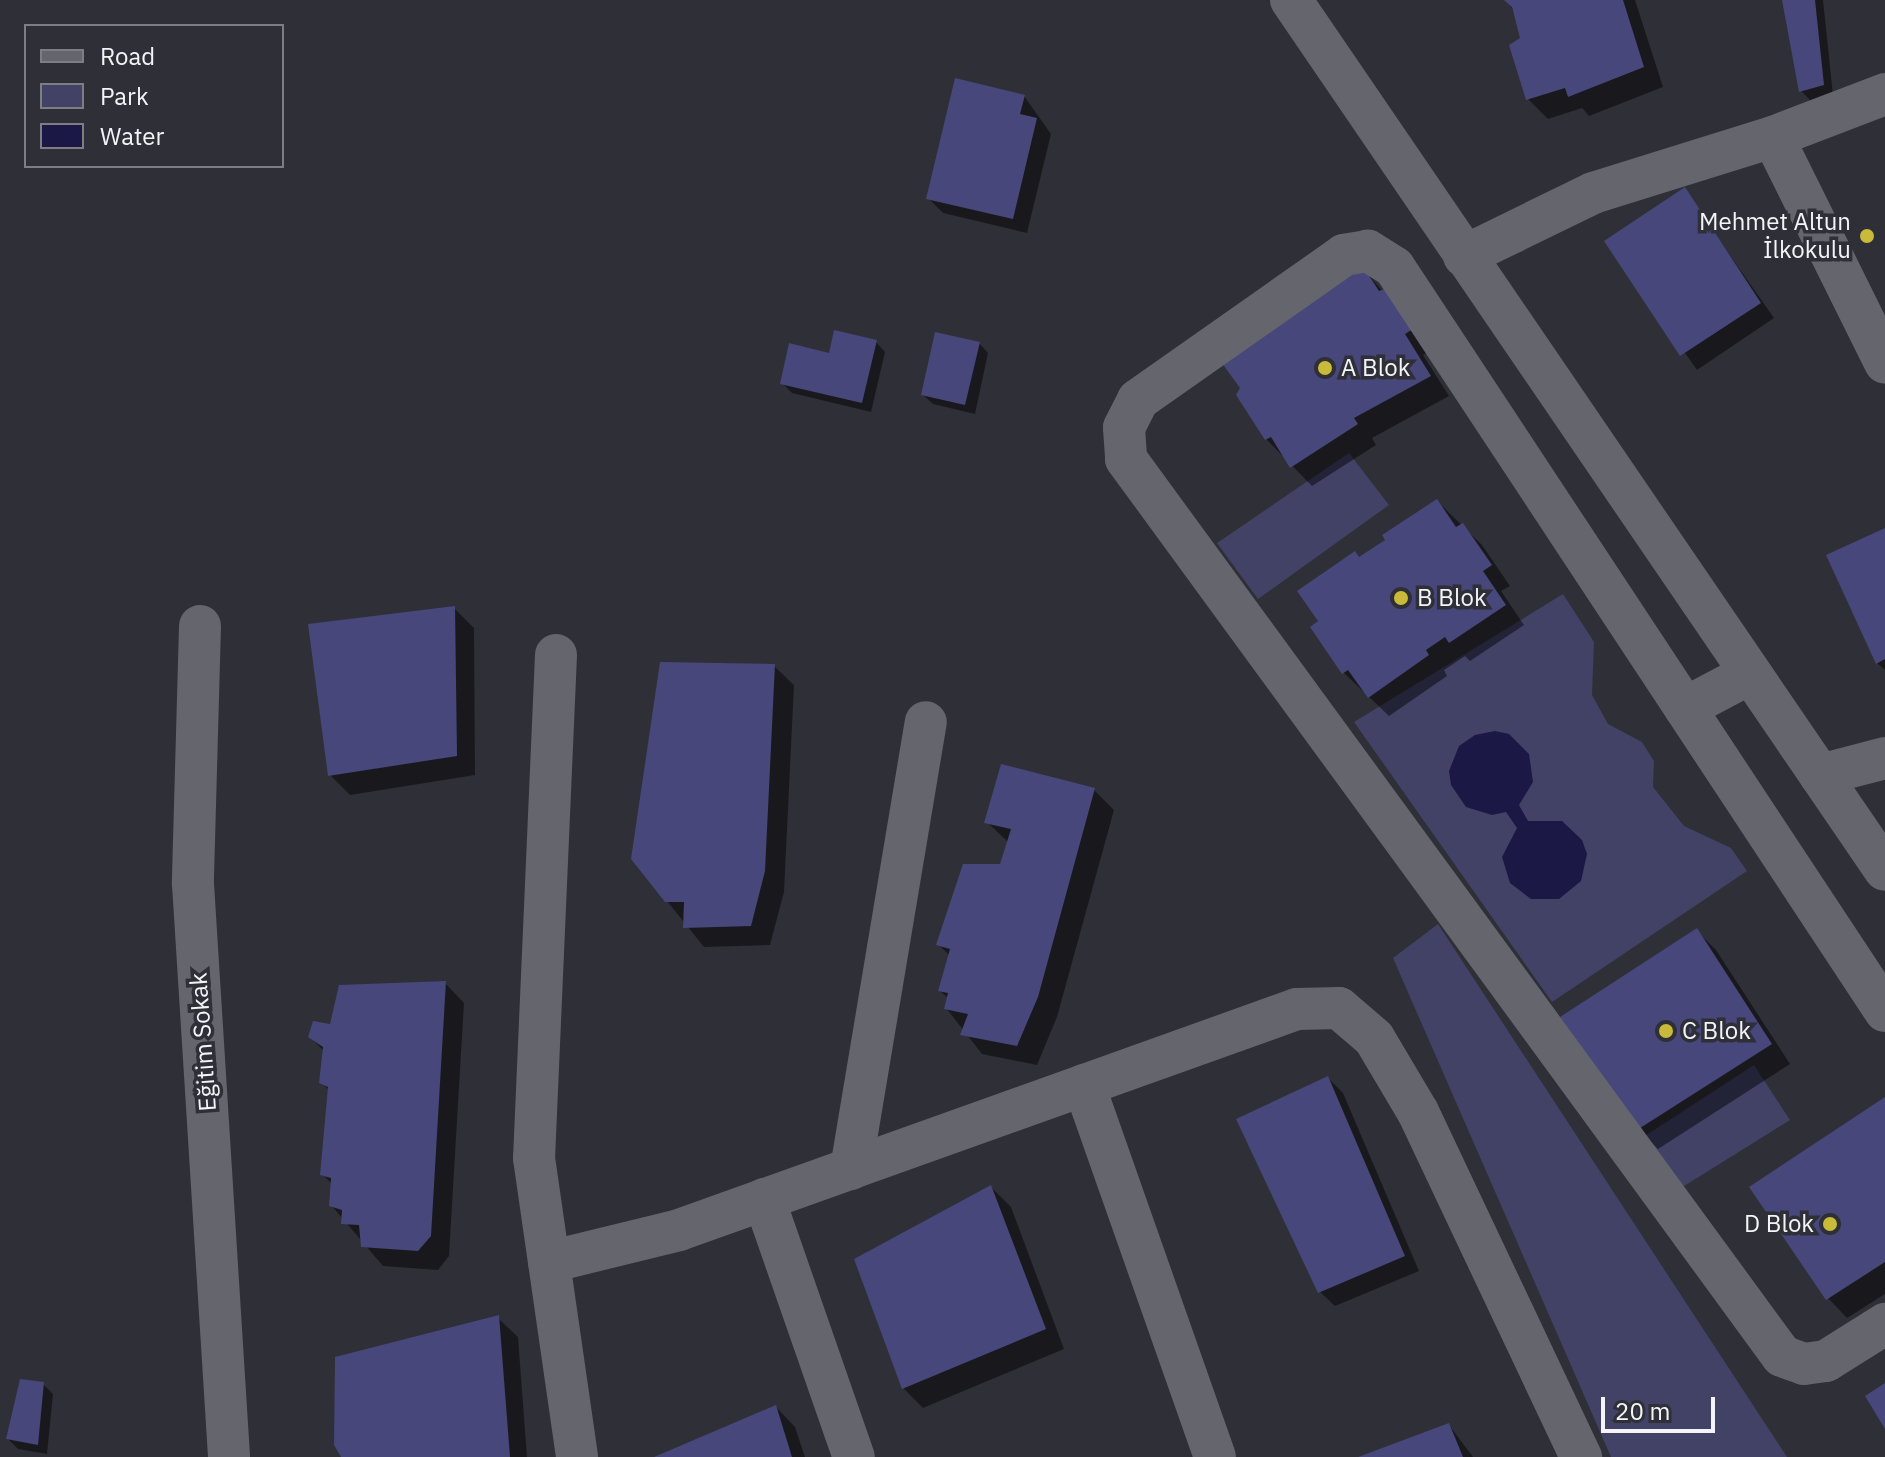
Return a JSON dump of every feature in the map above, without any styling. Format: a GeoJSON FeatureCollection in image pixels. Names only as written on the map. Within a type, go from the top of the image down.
{"type":"FeatureCollection","features":[{"type":"Feature","properties":{"kind":"street"},"geometry":{"type":"LineString","coordinates":[[1291,0],[1357,90],[1464,256],[1885,870]]}},
{"type":"Feature","properties":{"kind":"street"},"geometry":{"type":"LineString","coordinates":[[1464,256],[1593,193],[1773,137],[1885,94]]}},
{"type":"Feature","properties":{"kind":"street"},"geometry":{"type":"LineString","coordinates":[[1773,137],[1885,363]]}},
{"type":"Feature","properties":{"kind":"street"},"geometry":{"type":"LineString","coordinates":[[1885,1011],[1394,267],[1368,251],[1344,255],[1138,400],[1129,413],[1122,443],[1126,459],[1782,1356],[1804,1364],[1826,1361],[1885,1324]]}},
{"type":"Feature","properties":{"kind":"street","name":"Eğitim Sokak"},"geometry":{"type":"LineString","coordinates":[[200,626],[193,884],[229,1457]]}},
{"type":"Feature","properties":{"kind":"street"},"geometry":{"type":"LineString","coordinates":[[556,655],[534,1158],[577,1457]]}},
{"type":"Feature","properties":{"kind":"street"},"geometry":{"type":"LineString","coordinates":[[1691,717],[1755,682]]}},
{"type":"Feature","properties":{"kind":"street"},"geometry":{"type":"LineString","coordinates":[[851,1169],[926,722]]}},
{"type":"Feature","properties":{"kind":"street"},"geometry":{"type":"LineString","coordinates":[[1820,775],[1885,758]]}},
{"type":"Feature","properties":{"kind":"street"},"geometry":{"type":"LineString","coordinates":[[549,1262],[679,1230],[1297,1009],[1339,1008],[1374,1038],[1418,1112],[1581,1457]]}},
{"type":"Feature","properties":{"kind":"street"},"geometry":{"type":"LineString","coordinates":[[1084,1085],[1215,1457]]}},
{"type":"Feature","properties":{"kind":"street"},"geometry":{"type":"LineString","coordinates":[[764,1199],[854,1457]]}},
{"type":"Feature","properties":{"kind":"green space"},"geometry":{"type":"Polygon","coordinates":[[[1349,453],[1389,505],[1258,599],[1217,543],[1349,453]]]}},
{"type":"Feature","properties":{"kind":"green space"},"geometry":{"type":"Polygon","coordinates":[[[1563,594],[1594,642],[1592,695],[1608,724],[1642,742],[1654,761],[1653,787],[1684,826],[1731,848],[1747,871],[1552,1002],[1354,722],[1563,594]]]}},
{"type":"Feature","properties":{"kind":"green space"},"geometry":{"type":"Polygon","coordinates":[[[1438,924],[1787,1457],[1611,1457],[1393,958],[1438,924]]]}},
{"type":"Feature","properties":{"kind":"green space"},"geometry":{"type":"Polygon","coordinates":[[[1754,1065],[1790,1120],[1681,1188],[1645,1136],[1754,1065]]]}},
{"type":"Feature","properties":{"kind":"water"},"geometry":{"type":"Polygon","coordinates":[[[1495,731],[1509,734],[1529,754],[1533,782],[1519,805],[1528,821],[1562,821],[1582,840],[1587,854],[1581,881],[1559,899],[1531,899],[1510,883],[1502,857],[1517,828],[1506,812],[1492,815],[1466,807],[1451,785],[1449,771],[1459,746],[1475,735],[1495,731]]]}},
{"type":"Feature","properties":{"kind":"building"},"geometry":{"type":"Polygon","coordinates":[[[1504,0],[1623,0],[1644,67],[1568,97],[1565,88],[1526,100],[1509,45],[1520,38],[1512,7],[1504,0]]]}},
{"type":"Feature","properties":{"kind":"building"},"geometry":{"type":"Polygon","coordinates":[[[1782,0],[1815,0],[1824,85],[1799,92],[1782,0]]]}},
{"type":"Feature","properties":{"kind":"building"},"geometry":{"type":"Polygon","coordinates":[[[955,78],[1025,95],[1020,114],[1037,118],[1013,219],[926,199],[955,78]]]}},
{"type":"Feature","properties":{"kind":"building"},"geometry":{"type":"Polygon","coordinates":[[[1685,187],[1761,303],[1680,356],[1604,241],[1685,187]]]}},
{"type":"Feature","properties":{"kind":"building","name":"A Blok"},"geometry":{"type":"Polygon","coordinates":[[[1359,260],[1379,291],[1387,288],[1413,329],[1405,334],[1431,376],[1354,418],[1358,424],[1290,468],[1271,437],[1265,440],[1236,395],[1240,388],[1219,359],[1359,260]]]}},
{"type":"Feature","properties":{"kind":"building"},"geometry":{"type":"Polygon","coordinates":[[[834,330],[877,340],[862,403],[780,384],[789,343],[829,353],[834,330]]]}},
{"type":"Feature","properties":{"kind":"building"},"geometry":{"type":"Polygon","coordinates":[[[935,332],[980,342],[965,405],[921,395],[935,332]]]}},
{"type":"Feature","properties":{"kind":"building","name":"B Blok"},"geometry":{"type":"Polygon","coordinates":[[[1437,499],[1456,527],[1463,523],[1492,565],[1483,571],[1506,605],[1449,643],[1445,637],[1426,650],[1429,655],[1368,698],[1348,670],[1342,674],[1310,627],[1318,621],[1297,591],[1355,551],[1359,557],[1385,540],[1382,535],[1437,499]]]}},
{"type":"Feature","properties":{"kind":"building"},"geometry":{"type":"Polygon","coordinates":[[[1885,528],[1885,659],[1876,664],[1826,555],[1885,528]]]}},
{"type":"Feature","properties":{"kind":"building"},"geometry":{"type":"Polygon","coordinates":[[[455,606],[457,756],[328,776],[308,624],[455,606]]]}},
{"type":"Feature","properties":{"kind":"building"},"geometry":{"type":"Polygon","coordinates":[[[660,662],[775,664],[765,871],[751,926],[683,928],[684,902],[665,902],[631,859],[660,662]]]}},
{"type":"Feature","properties":{"kind":"building"},"geometry":{"type":"Polygon","coordinates":[[[1001,764],[1095,788],[1038,997],[1017,1046],[960,1035],[968,1014],[944,1009],[948,993],[938,991],[950,949],[936,945],[963,864],[1000,864],[1011,829],[984,823],[1001,764]]]}},
{"type":"Feature","properties":{"kind":"building","name":"C Blok"},"geometry":{"type":"Polygon","coordinates":[[[1697,928],[1772,1044],[1637,1130],[1560,1017],[1697,928]]]}},
{"type":"Feature","properties":{"kind":"building"},"geometry":{"type":"Polygon","coordinates":[[[446,981],[431,1236],[418,1251],[361,1247],[359,1225],[341,1224],[342,1210],[329,1206],[331,1178],[320,1175],[328,1087],[319,1083],[323,1047],[308,1037],[313,1021],[330,1024],[339,985],[446,981]]]}},
{"type":"Feature","properties":{"kind":"building"},"geometry":{"type":"Polygon","coordinates":[[[1328,1076],[1405,1256],[1318,1293],[1236,1119],[1328,1076]]]}},
{"type":"Feature","properties":{"kind":"building","name":"D Blok"},"geometry":{"type":"Polygon","coordinates":[[[1885,1097],[1885,1262],[1826,1300],[1749,1187],[1885,1097]]]}},
{"type":"Feature","properties":{"kind":"building"},"geometry":{"type":"Polygon","coordinates":[[[991,1185],[1046,1329],[902,1389],[854,1259],[991,1185]]]}},
{"type":"Feature","properties":{"kind":"building"},"geometry":{"type":"Polygon","coordinates":[[[499,1315],[510,1457],[341,1457],[334,1445],[335,1357],[499,1315]]]}},
{"type":"Feature","properties":{"kind":"building"},"geometry":{"type":"Polygon","coordinates":[[[20,1379],[44,1382],[38,1445],[6,1439],[20,1379]]]}},
{"type":"Feature","properties":{"kind":"building"},"geometry":{"type":"Polygon","coordinates":[[[1885,1383],[1885,1429],[1865,1396],[1885,1383]]]}},
{"type":"Feature","properties":{"kind":"building"},"geometry":{"type":"Polygon","coordinates":[[[776,1405],[792,1457],[654,1457],[776,1405]]]}},
{"type":"Feature","properties":{"kind":"building"},"geometry":{"type":"Polygon","coordinates":[[[1449,1423],[1463,1457],[1358,1457],[1449,1423]]]}},
{"type":"Feature","properties":{"kind":"place","name":"Mehmet Altun İlkokulu"},"geometry":{"type":"Point","coordinates":[1867,236]}},
{"type":"Feature","properties":{"kind":"place","name":"A Blok"},"geometry":{"type":"Point","coordinates":[1325,368]}},
{"type":"Feature","properties":{"kind":"place","name":"B Blok"},"geometry":{"type":"Point","coordinates":[1401,598]}},
{"type":"Feature","properties":{"kind":"place","name":"C Blok"},"geometry":{"type":"Point","coordinates":[1666,1031]}},
{"type":"Feature","properties":{"kind":"place","name":"D Blok"},"geometry":{"type":"Point","coordinates":[1830,1224]}}]}
